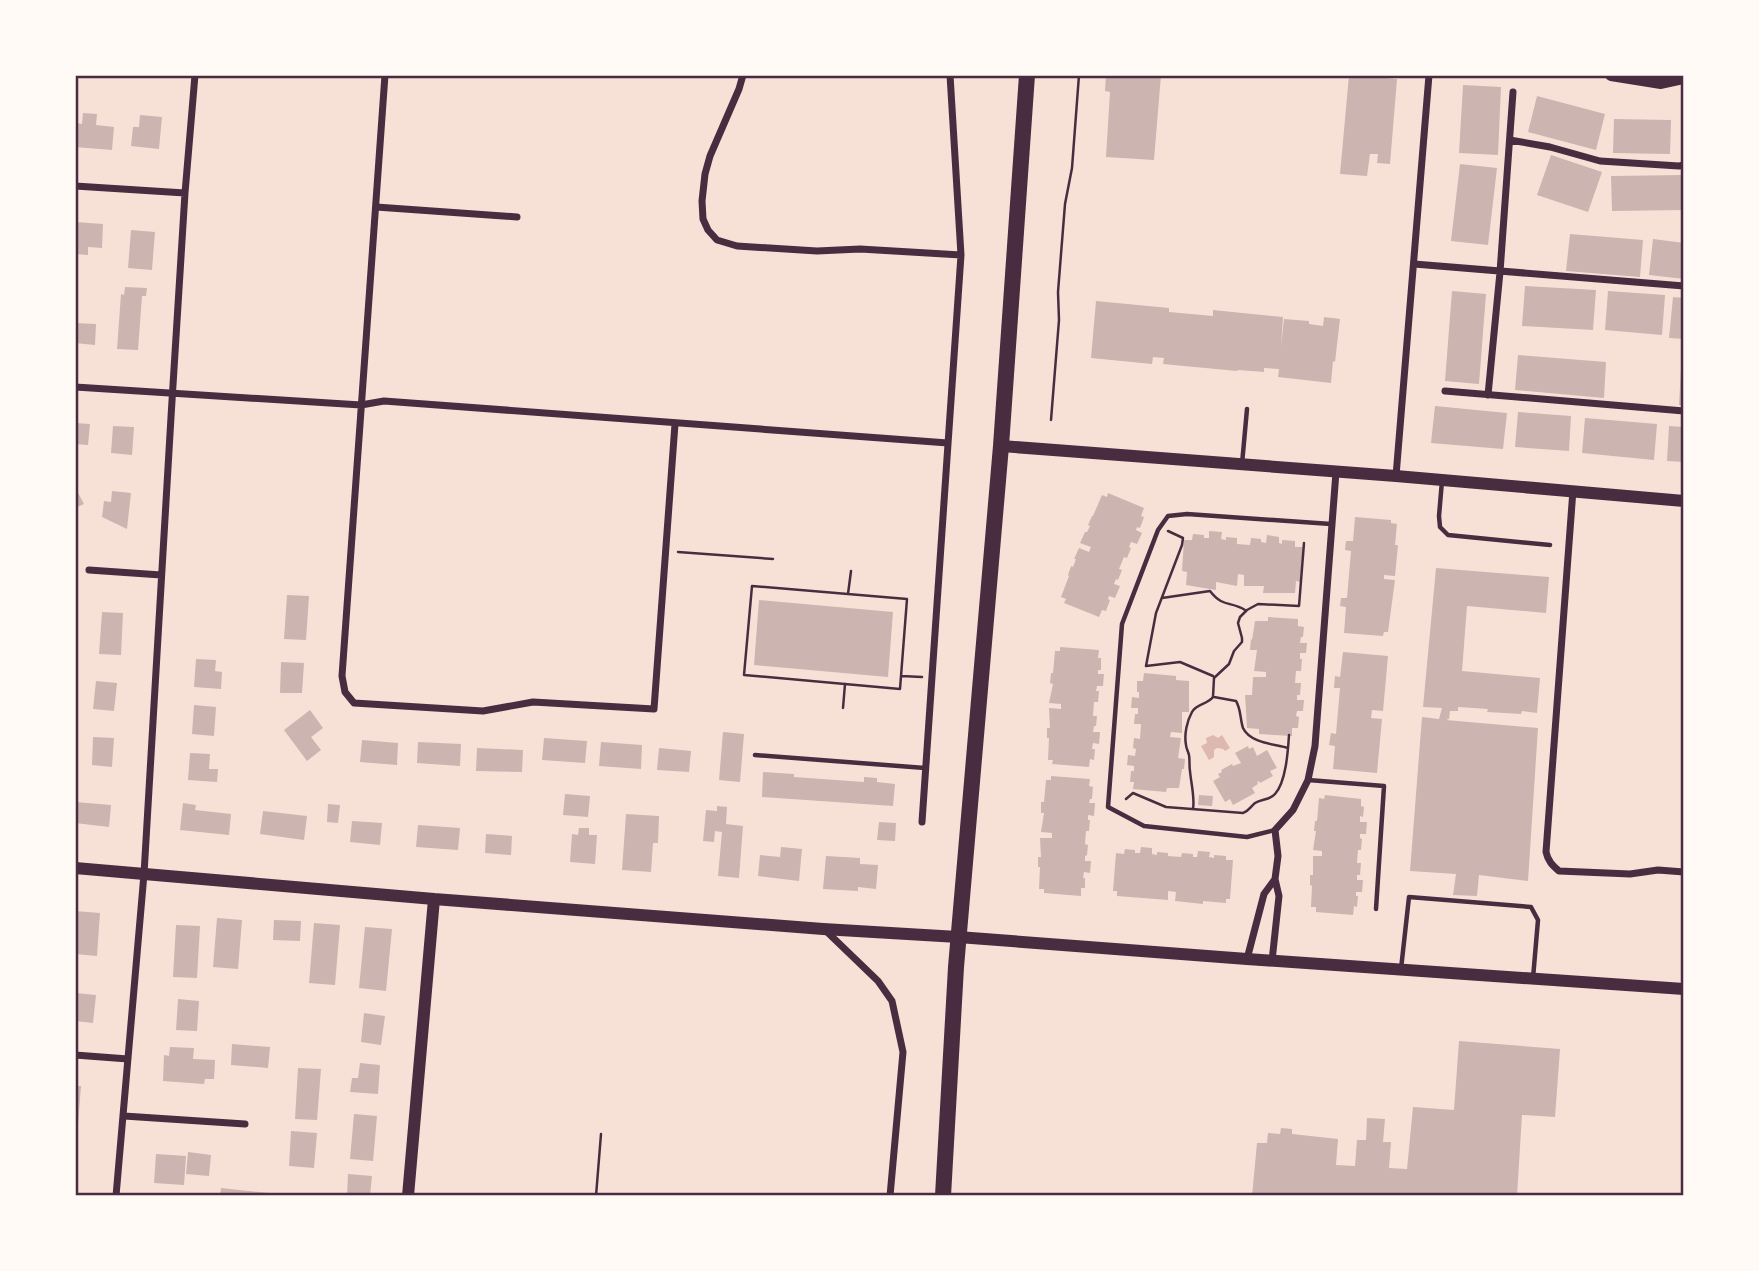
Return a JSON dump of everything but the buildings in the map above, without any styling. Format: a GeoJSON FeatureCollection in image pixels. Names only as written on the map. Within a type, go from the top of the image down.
{"type":"FeatureCollection","features":[{"type":"Feature","properties":{"kind":"highway"},"geometry":{"type":"LineString","coordinates":[[943,1196],[958,937],[1001,446],[1027,75]]}},
{"type":"Feature","properties":{"kind":"street"},"geometry":{"type":"LineString","coordinates":[[116,1196],[144,874],[185,193],[195,75]]}},
{"type":"Feature","properties":{"kind":"street"},"geometry":{"type":"LineString","coordinates":[[385,75],[342,676],[345,692],[354,703],[483,711],[533,702],[654,709],[675,424]]}},
{"type":"Feature","properties":{"kind":"street"},"geometry":{"type":"LineString","coordinates":[[743,75],[709,156],[705,174],[703,219],[708,230],[718,240],[737,246],[817,251],[860,249],[961,255]]}},
{"type":"Feature","properties":{"kind":"street"},"geometry":{"type":"LineString","coordinates":[[922,822],[961,255],[950,75]]}},
{"type":"Feature","properties":{"kind":"street"},"geometry":{"type":"LineString","coordinates":[[1396,476],[1429,75]]}},
{"type":"Feature","properties":{"kind":"street"},"geometry":{"type":"LineString","coordinates":[[1611,75],[1661,83],[1684,78]]}},
{"type":"Feature","properties":{"kind":"street"},"geometry":{"type":"LineString","coordinates":[[1488,395],[1513,92]]}},
{"type":"Feature","properties":{"kind":"street"},"geometry":{"type":"LineString","coordinates":[[1510,140],[1600,161],[1684,165]]}},
{"type":"Feature","properties":{"kind":"street"},"geometry":{"type":"LineString","coordinates":[[75,186],[185,193]]}},
{"type":"Feature","properties":{"kind":"street"},"geometry":{"type":"LineString","coordinates":[[376,207],[517,217]]}},
{"type":"Feature","properties":{"kind":"street"},"geometry":{"type":"LineString","coordinates":[[1414,264],[1684,286]]}},
{"type":"Feature","properties":{"kind":"street"},"geometry":{"type":"LineString","coordinates":[[75,387],[361,405],[384,401],[948,443]]}},
{"type":"Feature","properties":{"kind":"street"},"geometry":{"type":"LineString","coordinates":[[1445,391],[1684,411]]}},
{"type":"Feature","properties":{"kind":"street"},"geometry":{"type":"LineString","coordinates":[[1001,446],[1684,501]]}},
{"type":"Feature","properties":{"kind":"street"},"geometry":{"type":"LineString","coordinates":[[1272,961],[1279,896],[1275,879],[1278,856],[1275,830],[1293,810],[1308,780],[1315,746],[1336,472]]}},
{"type":"Feature","properties":{"kind":"street"},"geometry":{"type":"LineString","coordinates":[[1573,490],[1546,852],[1552,865],[1559,871],[1630,874],[1658,870],[1684,873]]}},
{"type":"Feature","properties":{"kind":"street"},"geometry":{"type":"LineString","coordinates":[[89,570],[161,575]]}},
{"type":"Feature","properties":{"kind":"street"},"geometry":{"type":"LineString","coordinates":[[75,868],[823,929],[1684,989]]}},
{"type":"Feature","properties":{"kind":"street"},"geometry":{"type":"LineString","coordinates":[[1247,959],[1264,894],[1275,879]]}},
{"type":"Feature","properties":{"kind":"street"},"geometry":{"type":"LineString","coordinates":[[408,1196],[434,899]]}},
{"type":"Feature","properties":{"kind":"street"},"geometry":{"type":"LineString","coordinates":[[823,929],[878,981],[892,1001],[903,1052],[890,1196]]}},
{"type":"Feature","properties":{"kind":"street"},"geometry":{"type":"LineString","coordinates":[[75,1055],[128,1059]]}},
{"type":"Feature","properties":{"kind":"street"},"geometry":{"type":"LineString","coordinates":[[124,1116],[245,1124]]}},
{"type":"Feature","properties":{"kind":"lane"},"geometry":{"type":"LineString","coordinates":[[1242,465],[1247,409]]}},
{"type":"Feature","properties":{"kind":"lane"},"geometry":{"type":"LineString","coordinates":[[1442,480],[1440,527],[1448,535],[1550,545]]}},
{"type":"Feature","properties":{"kind":"lane"},"geometry":{"type":"LineString","coordinates":[[1275,830],[1247,837],[1144,826],[1108,807],[1122,624],[1158,530],[1168,516],[1187,514],[1332,524]]}},
{"type":"Feature","properties":{"kind":"lane"},"geometry":{"type":"LineString","coordinates":[[755,755],[925,768]]}},
{"type":"Feature","properties":{"kind":"lane"},"geometry":{"type":"LineString","coordinates":[[1308,780],[1384,786],[1376,909]]}},
{"type":"Feature","properties":{"kind":"lane"},"geometry":{"type":"LineString","coordinates":[[1401,970],[1409,897],[1531,907],[1538,920],[1533,979]]}},
{"type":"Feature","properties":{"kind":"path"},"geometry":{"type":"LineString","coordinates":[[1051,420],[1065,204],[1072,168],[1079,75]]}},
{"type":"Feature","properties":{"kind":"path"},"geometry":{"type":"LineString","coordinates":[[1168,531],[1183,538],[1182,545],[1156,613],[1146,666],[1180,662],[1215,677]]}},
{"type":"Feature","properties":{"kind":"path"},"geometry":{"type":"LineString","coordinates":[[1193,809],[1195,801],[1191,790],[1186,728],[1193,709],[1208,703],[1213,697],[1215,677],[1229,664],[1234,651],[1242,642],[1238,623],[1246,611],[1258,604],[1299,606],[1304,543]]}},
{"type":"Feature","properties":{"kind":"path"},"geometry":{"type":"LineString","coordinates":[[678,552],[773,559]]}},
{"type":"Feature","properties":{"kind":"path"},"geometry":{"type":"LineString","coordinates":[[848,594],[851,571]]}},
{"type":"Feature","properties":{"kind":"path"},"geometry":{"type":"LineString","coordinates":[[752,586],[848,594],[907,599],[900,689],[744,676],[752,586]]}},
{"type":"Feature","properties":{"kind":"path"},"geometry":{"type":"LineString","coordinates":[[1162,598],[1210,591],[1219,602],[1241,607],[1246,611]]}},
{"type":"Feature","properties":{"kind":"path"},"geometry":{"type":"LineString","coordinates":[[901,676],[932,678]]}},
{"type":"Feature","properties":{"kind":"path"},"geometry":{"type":"LineString","coordinates":[[844,708],[845,684]]}},
{"type":"Feature","properties":{"kind":"path"},"geometry":{"type":"LineString","coordinates":[[1213,697],[1236,701],[1244,729],[1250,737],[1288,748]]}},
{"type":"Feature","properties":{"kind":"path"},"geometry":{"type":"LineString","coordinates":[[1126,799],[1133,793],[1166,807],[1242,813],[1250,810],[1256,803],[1276,794],[1287,763],[1289,736]]}},
{"type":"Feature","properties":{"kind":"path"},"geometry":{"type":"LineString","coordinates":[[596,1196],[601,1135]]}},
{"type":"Feature","properties":{"kind":"shaded area"},"geometry":{"type":"Polygon","coordinates":[[[1213,735],[1218,738],[1222,735],[1230,748],[1225,751],[1217,748],[1214,750],[1214,757],[1209,760],[1201,746],[1207,743],[1206,738],[1213,735]]]}}]}
